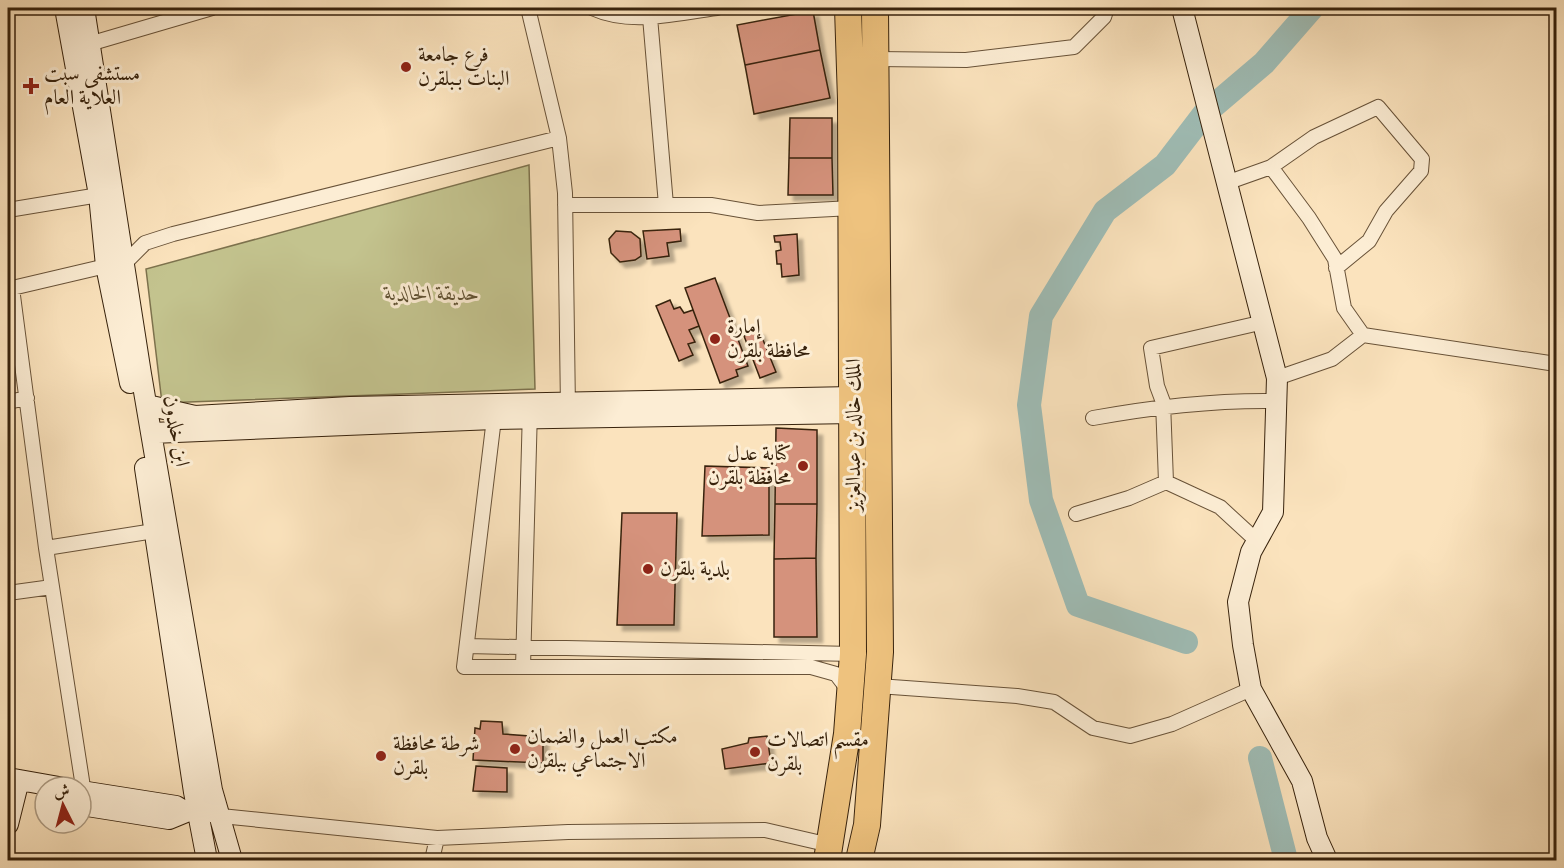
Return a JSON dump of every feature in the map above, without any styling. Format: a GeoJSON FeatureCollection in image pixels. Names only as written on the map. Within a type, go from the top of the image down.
{"type":"FeatureCollection","features":[{"type":"Feature","properties":{"kind":"highway","name":"الملك خالد بن عبدالعزيز"},"geometry":{"type":"LineString","coordinates":[[828,853],[847,734],[853,654],[852,208],[848,8]]}},
{"type":"Feature","properties":{"kind":"highway","name":"الملك خالد بن عبدالعزيز"},"geometry":{"type":"LineString","coordinates":[[859,861],[867,825],[878,686],[880,570],[874,8]]}},
{"type":"Feature","properties":{"kind":"street","name":"ابن خلدون"},"geometry":{"type":"LineString","coordinates":[[65,8],[99,195],[147,405],[212,790],[232,861]]}},
{"type":"Feature","properties":{"kind":"street","name":"ابن خلدون"},"geometry":{"type":"LineString","coordinates":[[84,8],[115,265],[192,813],[207,861]]}},
{"type":"Feature","properties":{"kind":"street"},"geometry":{"type":"LineString","coordinates":[[89,44],[212,8]]}},
{"type":"Feature","properties":{"kind":"street"},"geometry":{"type":"LineString","coordinates":[[528,8],[560,138],[565,205],[568,411]]}},
{"type":"Feature","properties":{"kind":"street"},"geometry":{"type":"LineString","coordinates":[[592,8],[618,16],[650,17],[717,8]]}},
{"type":"Feature","properties":{"kind":"street"},"geometry":{"type":"LineString","coordinates":[[876,59],[966,60],[1074,46],[1104,17],[1107,8]]}},
{"type":"Feature","properties":{"kind":"street"},"geometry":{"type":"LineString","coordinates":[[1182,8],[1277,378],[1273,512],[1251,552],[1238,602],[1251,689],[1302,781],[1317,838],[1327,861]]}},
{"type":"Feature","properties":{"kind":"street"},"geometry":{"type":"LineString","coordinates":[[650,17],[666,205]]}},
{"type":"Feature","properties":{"kind":"street"},"geometry":{"type":"LineString","coordinates":[[1226,183],[1271,167],[1321,133],[1378,107],[1422,159],[1421,171],[1386,211],[1369,241],[1336,268]]}},
{"type":"Feature","properties":{"kind":"street"},"geometry":{"type":"LineString","coordinates":[[80,775],[10,289],[115,265],[145,243],[172,234],[560,138]]}},
{"type":"Feature","properties":{"kind":"street"},"geometry":{"type":"LineString","coordinates":[[1271,167],[1309,218],[1335,260],[1344,308],[1363,335]]}},
{"type":"Feature","properties":{"kind":"street"},"geometry":{"type":"LineString","coordinates":[[8,210],[99,195]]}},
{"type":"Feature","properties":{"kind":"street"},"geometry":{"type":"LineString","coordinates":[[565,205],[711,206],[758,213],[852,208]]}},
{"type":"Feature","properties":{"kind":"street"},"geometry":{"type":"LineString","coordinates":[[1166,482],[1163,408],[1151,348],[1264,322]]}},
{"type":"Feature","properties":{"kind":"street"},"geometry":{"type":"LineString","coordinates":[[1277,378],[1332,359],[1363,335],[1557,364]]}},
{"type":"Feature","properties":{"kind":"street"},"geometry":{"type":"LineString","coordinates":[[8,402],[27,398]]}},
{"type":"Feature","properties":{"kind":"street"},"geometry":{"type":"LineString","coordinates":[[1093,418],[1144,408],[1276,401]]}},
{"type":"Feature","properties":{"kind":"street"},"geometry":{"type":"LineString","coordinates":[[147,405],[195,416],[350,407],[530,412],[853,405]]}},
{"type":"Feature","properties":{"kind":"street"},"geometry":{"type":"LineString","coordinates":[[152,433],[494,412]]}},
{"type":"Feature","properties":{"kind":"street"},"geometry":{"type":"LineString","coordinates":[[494,412],[464,667],[811,668],[836,674],[850,692]]}},
{"type":"Feature","properties":{"kind":"street"},"geometry":{"type":"LineString","coordinates":[[524,667],[530,412]]}},
{"type":"Feature","properties":{"kind":"street"},"geometry":{"type":"LineString","coordinates":[[1076,514],[1128,498],[1166,482],[1220,507],[1257,541]]}},
{"type":"Feature","properties":{"kind":"street"},"geometry":{"type":"LineString","coordinates":[[46,548],[154,531]]}},
{"type":"Feature","properties":{"kind":"street"},"geometry":{"type":"LineString","coordinates":[[8,593],[52,587]]}},
{"type":"Feature","properties":{"kind":"street"},"geometry":{"type":"LineString","coordinates":[[467,646],[853,654]]}},
{"type":"Feature","properties":{"kind":"street"},"geometry":{"type":"LineString","coordinates":[[878,686],[1017,696],[1054,702],[1093,728],[1130,736],[1172,724],[1251,689]]}},
{"type":"Feature","properties":{"kind":"street"},"geometry":{"type":"LineString","coordinates":[[13,786],[33,786]]}},
{"type":"Feature","properties":{"kind":"street"},"geometry":{"type":"LineString","coordinates":[[13,786],[33,794]]}},
{"type":"Feature","properties":{"kind":"street"},"geometry":{"type":"LineString","coordinates":[[8,824],[13,786]]}},
{"type":"Feature","properties":{"kind":"street"},"geometry":{"type":"LineString","coordinates":[[93,799],[176,806],[192,813],[437,838],[568,832],[765,830],[828,853]]}},
{"type":"Feature","properties":{"kind":"street"},"geometry":{"type":"LineString","coordinates":[[432,861],[437,838]]}},
{"type":"Feature","properties":{"kind":"green space","name":"حديقة الخالدية"},"geometry":{"type":"Polygon","coordinates":[[[529,165],[535,389],[162,403],[146,269],[529,165]]]}},
{"type":"Feature","properties":{"kind":"building"},"geometry":{"type":"Polygon","coordinates":[[[813,11],[820,50],[745,65],[737,25],[813,11]]]}},
{"type":"Feature","properties":{"kind":"building"},"geometry":{"type":"Polygon","coordinates":[[[820,50],[830,98],[754,114],[745,65],[820,50]]]}},
{"type":"Feature","properties":{"kind":"building"},"geometry":{"type":"Polygon","coordinates":[[[790,118],[832,118],[832,158],[789,158],[790,118]]]}},
{"type":"Feature","properties":{"kind":"building"},"geometry":{"type":"Polygon","coordinates":[[[789,158],[832,158],[833,195],[788,195],[789,158]]]}},
{"type":"Feature","properties":{"kind":"building"},"geometry":{"type":"Polygon","coordinates":[[[680,229],[681,241],[667,243],[669,256],[647,259],[643,231],[680,229]]]}},
{"type":"Feature","properties":{"kind":"building"},"geometry":{"type":"Polygon","coordinates":[[[616,231],[631,232],[640,239],[641,256],[635,260],[620,262],[611,253],[609,239],[616,231]]]}},
{"type":"Feature","properties":{"kind":"building"},"geometry":{"type":"Polygon","coordinates":[[[797,234],[799,275],[782,277],[781,264],[777,264],[776,251],[781,250],[780,242],[775,242],[774,236],[797,234]]]}},
{"type":"Feature","properties":{"kind":"building"},"geometry":{"type":"Polygon","coordinates":[[[715,278],[748,366],[736,370],[738,376],[720,383],[685,288],[715,278]]]}},
{"type":"Feature","properties":{"kind":"building"},"geometry":{"type":"Polygon","coordinates":[[[670,300],[674,309],[680,307],[684,313],[693,310],[699,326],[689,330],[695,342],[688,344],[693,355],[679,361],[656,306],[670,300]]]}},
{"type":"Feature","properties":{"kind":"building"},"geometry":{"type":"Polygon","coordinates":[[[759,330],[776,372],[760,378],[744,336],[759,330]]]}},
{"type":"Feature","properties":{"kind":"building"},"geometry":{"type":"Polygon","coordinates":[[[776,428],[817,430],[817,504],[775,504],[776,428]]]}},
{"type":"Feature","properties":{"kind":"building"},"geometry":{"type":"Polygon","coordinates":[[[705,466],[769,468],[769,535],[702,536],[705,466]]]}},
{"type":"Feature","properties":{"kind":"building"},"geometry":{"type":"Polygon","coordinates":[[[775,504],[817,504],[816,558],[774,559],[775,504]]]}},
{"type":"Feature","properties":{"kind":"building","name":"بلدية بلقرن"},"geometry":{"type":"Polygon","coordinates":[[[622,513],[677,513],[674,625],[617,625],[622,513]]]}},
{"type":"Feature","properties":{"kind":"building"},"geometry":{"type":"Polygon","coordinates":[[[816,558],[817,637],[774,637],[774,559],[816,558]]]}},
{"type":"Feature","properties":{"kind":"building"},"geometry":{"type":"Polygon","coordinates":[[[481,721],[502,722],[503,734],[543,737],[543,763],[473,760],[475,728],[480,729],[481,721]]]}},
{"type":"Feature","properties":{"kind":"building"},"geometry":{"type":"Polygon","coordinates":[[[767,736],[771,763],[725,769],[722,749],[748,743],[749,738],[767,736]]]}},
{"type":"Feature","properties":{"kind":"building"},"geometry":{"type":"Polygon","coordinates":[[[476,766],[507,768],[507,792],[473,791],[476,766]]]}},
{"type":"Feature","properties":{"kind":"waterway"},"geometry":{"type":"LineString","coordinates":[[1186,642],[1078,605],[1041,500],[1029,405],[1041,316],[1105,211],[1165,165],[1204,114],[1264,63],[1312,8]]}},
{"type":"Feature","properties":{"kind":"waterway"},"geometry":{"type":"LineString","coordinates":[[1260,758],[1286,860]]}},
{"type":"Feature","properties":{"kind":"place","name":"فرع جامعة البنات بـبلقرن"},"geometry":{"type":"Point","coordinates":[406,67]}},
{"type":"Feature","properties":{"kind":"place","name":"مستشفى سبت العلاية العام"},"geometry":{"type":"Point","coordinates":[31,86]}},
{"type":"Feature","properties":{"kind":"place","name":"إمارة محافظة بلقرن"},"geometry":{"type":"Point","coordinates":[715,339]}},
{"type":"Feature","properties":{"kind":"place","name":"كتابة عدل محافظة بلقرن"},"geometry":{"type":"Point","coordinates":[803,466]}},
{"type":"Feature","properties":{"kind":"place","name":"بلدية بلقرن"},"geometry":{"type":"Point","coordinates":[648,569]}},
{"type":"Feature","properties":{"kind":"place","name":"مكتب العمل والضمان الاجتماعي ببلقرن"},"geometry":{"type":"Point","coordinates":[515,749]}},
{"type":"Feature","properties":{"kind":"place","name":"مقسم اتصالات بلقرن"},"geometry":{"type":"Point","coordinates":[755,752]}},
{"type":"Feature","properties":{"kind":"place","name":"شرطة محافظة بلقرن"},"geometry":{"type":"Point","coordinates":[381,756]}}]}
